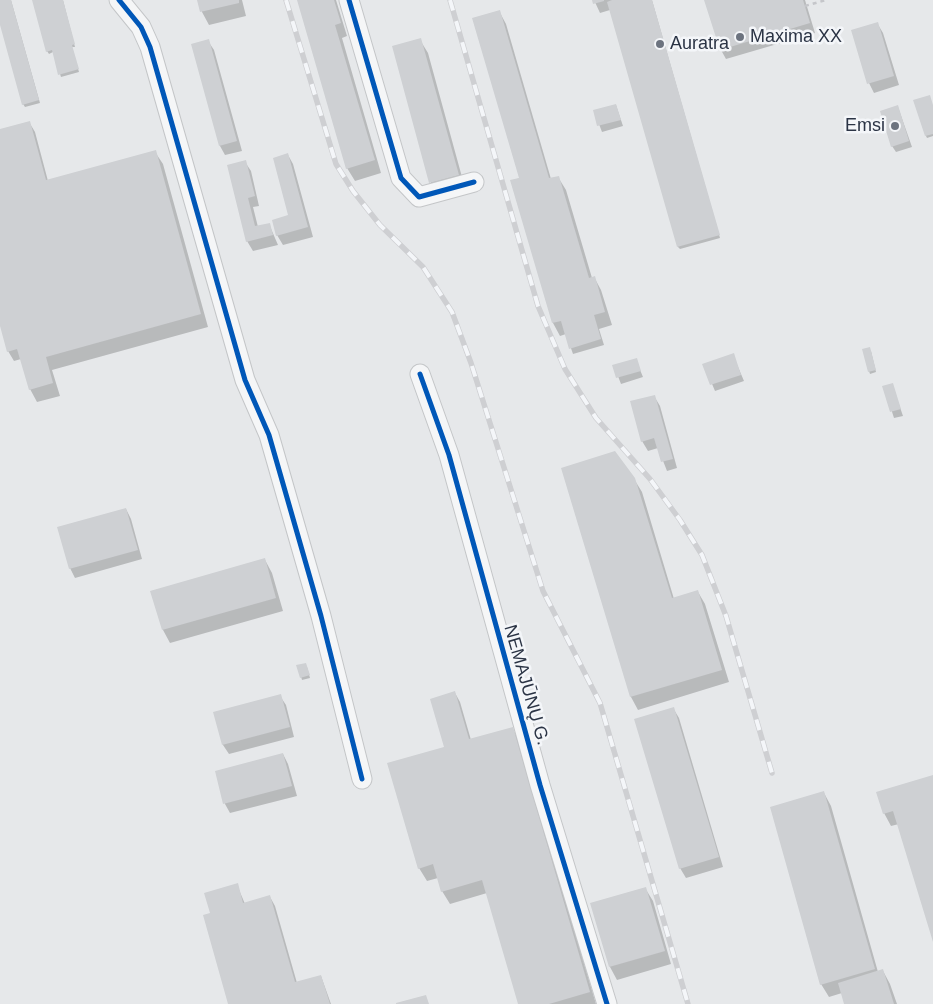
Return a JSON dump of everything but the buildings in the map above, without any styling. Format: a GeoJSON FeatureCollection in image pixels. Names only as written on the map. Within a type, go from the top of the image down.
{"type":"FeatureCollection","features":[{"type":"Feature","properties":{"kind":"street"},"geometry":{"type":"LineString","coordinates":[[119,0],[141,26],[150,47],[245,380],[269,435],[321,616],[362,779]]}},
{"type":"Feature","properties":{"kind":"street"},"geometry":{"type":"LineString","coordinates":[[349,0],[401,178],[419,197],[474,182]]}},
{"type":"Feature","properties":{"kind":"street","name":"NEMAJŪNŲ G."},"geometry":{"type":"LineString","coordinates":[[420,374],[448,455],[540,785],[607,1004]]}},
{"type":"Feature","properties":{"kind":"path"},"geometry":{"type":"LineString","coordinates":[[805,6],[826,0]]}},
{"type":"Feature","properties":{"kind":"railway"},"geometry":{"type":"LineString","coordinates":[[286,0],[336,164],[353,191],[380,225],[423,267],[452,312],[471,363],[543,591],[600,703],[688,1004]]}},
{"type":"Feature","properties":{"kind":"railway"},"geometry":{"type":"LineString","coordinates":[[450,0],[538,306],[565,369],[596,418],[650,479],[680,520],[702,555],[726,616],[772,773]]}},
{"type":"Feature","properties":{"kind":"cycle path"},"geometry":{"type":"LineString","coordinates":[[119,0],[141,27],[150,47],[245,380],[269,435],[321,616],[362,779]]}},
{"type":"Feature","properties":{"kind":"cycle path"},"geometry":{"type":"LineString","coordinates":[[349,0],[401,178],[419,197],[474,182]]}},
{"type":"Feature","properties":{"kind":"cycle path"},"geometry":{"type":"LineString","coordinates":[[420,374],[449,455],[540,785],[607,1004]]}},
{"type":"Feature","properties":{"kind":"place","name":"Maxima XX"},"geometry":{"type":"Point","coordinates":[740,37]}},
{"type":"Feature","properties":{"kind":"place","name":"Auratra"},"geometry":{"type":"Point","coordinates":[660,44]}},
{"type":"Feature","properties":{"kind":"place","name":"Emsi"},"geometry":{"type":"Point","coordinates":[895,126]}}]}
